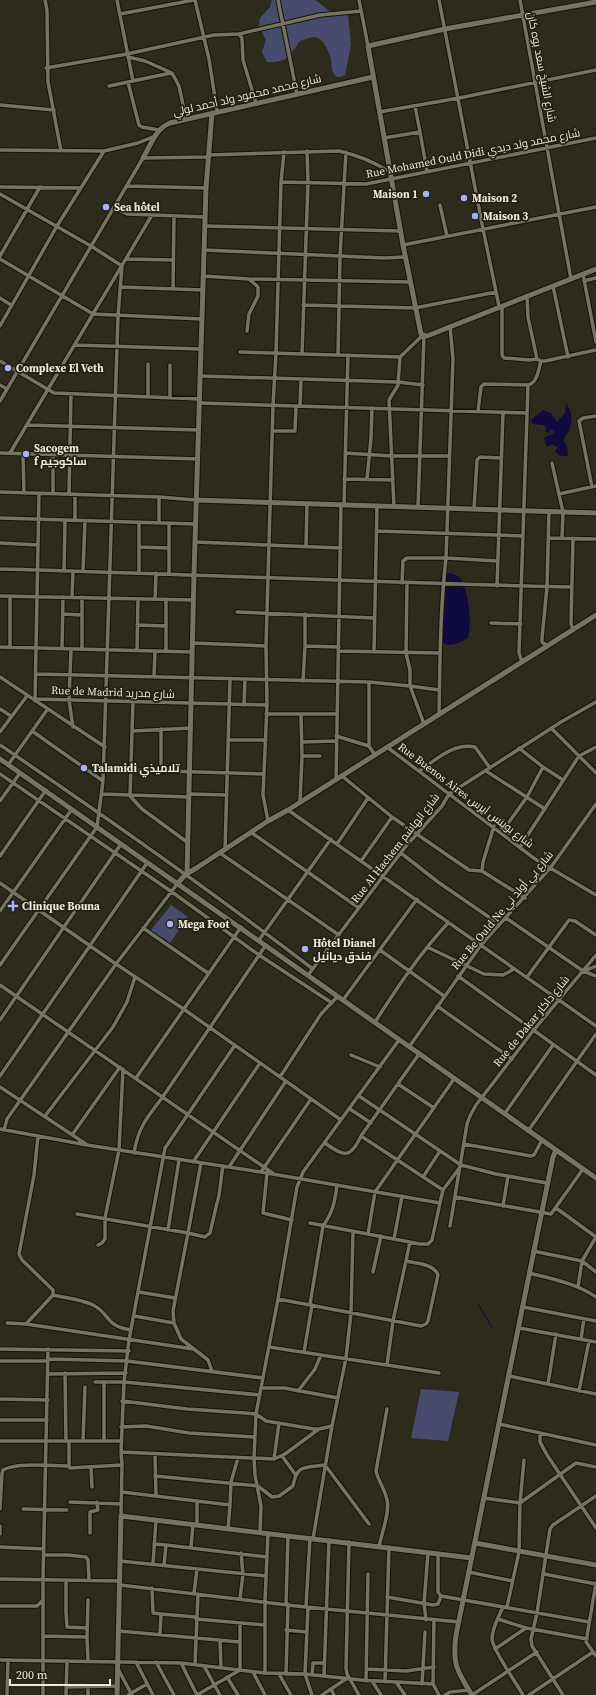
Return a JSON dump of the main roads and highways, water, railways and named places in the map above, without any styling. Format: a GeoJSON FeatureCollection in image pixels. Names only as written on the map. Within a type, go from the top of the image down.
{"type":"FeatureCollection","features":[{"type":"Feature","properties":{"kind":"waterway"},"geometry":{"type":"LineString","coordinates":[[478,1304],[493,1329]]}},
{"type":"Feature","properties":{"kind":"place","name":"Maison 1"},"geometry":{"type":"Point","coordinates":[426,194]}},
{"type":"Feature","properties":{"kind":"place","name":"Maison 2"},"geometry":{"type":"Point","coordinates":[464,198]}},
{"type":"Feature","properties":{"kind":"place","name":"Sea hôtel"},"geometry":{"type":"Point","coordinates":[106,207]}},
{"type":"Feature","properties":{"kind":"place","name":"Maison 3"},"geometry":{"type":"Point","coordinates":[475,216]}},
{"type":"Feature","properties":{"kind":"place","name":"Complexe El Veth"},"geometry":{"type":"Point","coordinates":[8,368]}},
{"type":"Feature","properties":{"kind":"place","name":"Sacogem f ساكوجيم"},"geometry":{"type":"Point","coordinates":[26,454]}},
{"type":"Feature","properties":{"kind":"place","name":"Talamidi تلاميذي"},"geometry":{"type":"Point","coordinates":[84,768]}},
{"type":"Feature","properties":{"kind":"place","name":"Clinique Bouna"},"geometry":{"type":"Point","coordinates":[13,906]}},
{"type":"Feature","properties":{"kind":"place","name":"Mega Foot"},"geometry":{"type":"Point","coordinates":[170,924]}},
{"type":"Feature","properties":{"kind":"place","name":"Hôtel Dianel فندق ديانيل"},"geometry":{"type":"Point","coordinates":[305,949]}}]}
